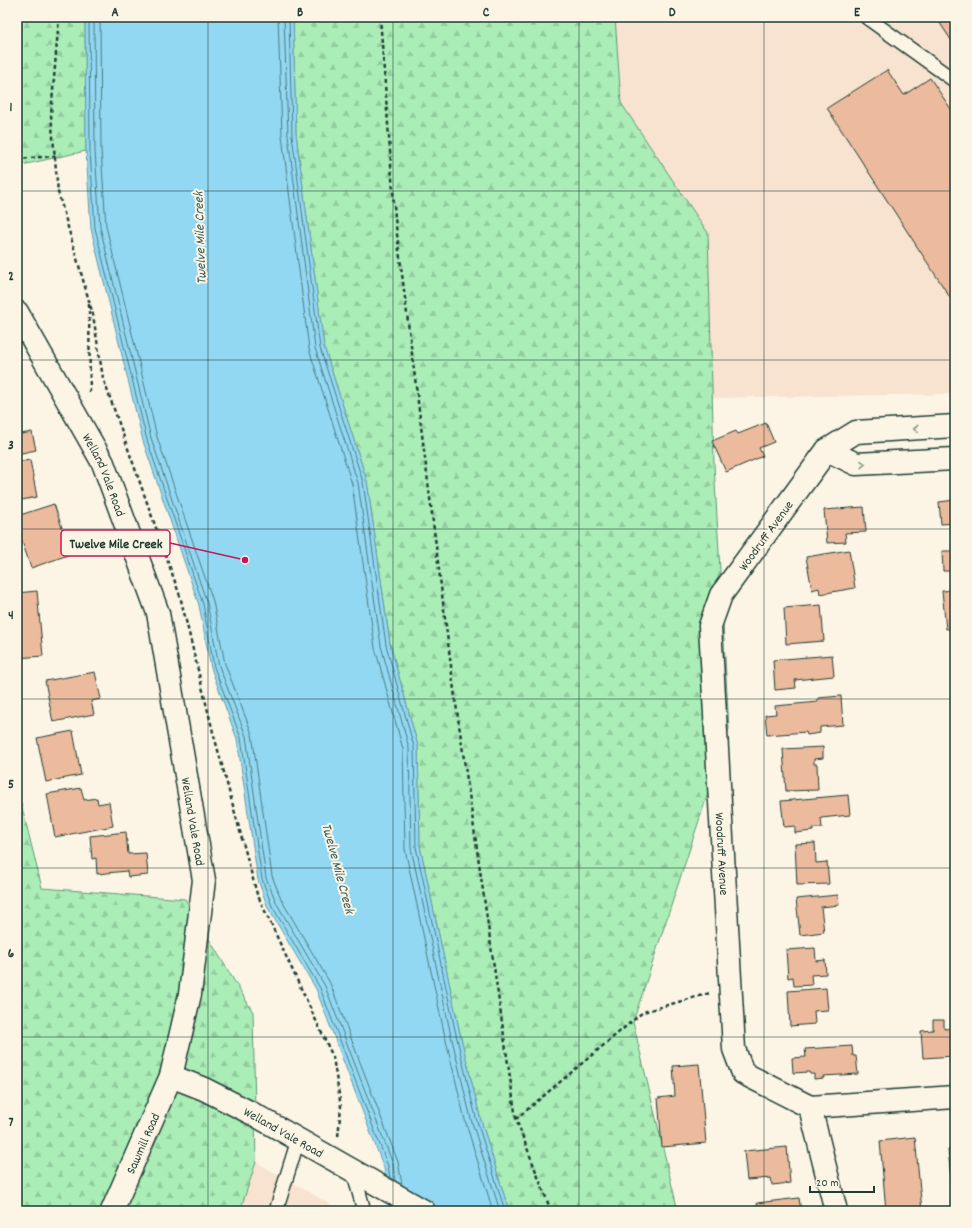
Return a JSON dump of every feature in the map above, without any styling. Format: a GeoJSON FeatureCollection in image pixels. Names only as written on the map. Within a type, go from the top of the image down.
{"type":"FeatureCollection","features":[{"type":"Feature","properties":{"kind":"street","name":"Welland Vale Road"},"geometry":{"type":"LineString","coordinates":[[17,312],[103,463],[158,613],[204,880],[190,994],[172,1076],[204,1088],[255,1115],[424,1211]]}},
{"type":"Feature","properties":{"kind":"street"},"geometry":{"type":"LineString","coordinates":[[827,450],[856,432],[955,426]]}},
{"type":"Feature","properties":{"kind":"street"},"geometry":{"type":"LineString","coordinates":[[827,450],[856,464],[955,459]]}},
{"type":"Feature","properties":{"kind":"street","name":"Woodruff Avenue"},"geometry":{"type":"LineString","coordinates":[[810,1107],[744,1073],[734,1049],[710,626],[721,595],[827,450]]}},
{"type":"Feature","properties":{"kind":"street","name":"Sawmill Road"},"geometry":{"type":"LineString","coordinates":[[112,1211],[172,1076]]}},
{"type":"Feature","properties":{"kind":"street"},"geometry":{"type":"LineString","coordinates":[[836,1211],[810,1107],[955,1097]]}},
{"type":"Feature","properties":{"kind":"lane"},"geometry":{"type":"LineString","coordinates":[[866,17],[955,81]]}},
{"type":"Feature","properties":{"kind":"lane"},"geometry":{"type":"LineString","coordinates":[[276,1211],[298,1140]]}},
{"type":"Feature","properties":{"kind":"lane"},"geometry":{"type":"LineString","coordinates":[[352,1169],[364,1211]]}},
{"type":"Feature","properties":{"kind":"path"},"geometry":{"type":"LineString","coordinates":[[59,17],[51,115],[58,192],[93,315],[103,378],[180,596],[213,732],[257,894],[333,1057],[352,1169]]}},
{"type":"Feature","properties":{"kind":"path"},"geometry":{"type":"LineString","coordinates":[[380,17],[395,218],[454,690],[516,1120],[551,1211]]}},
{"type":"Feature","properties":{"kind":"path"},"geometry":{"type":"LineString","coordinates":[[17,159],[55,156]]}},
{"type":"Feature","properties":{"kind":"path"},"geometry":{"type":"LineString","coordinates":[[89,300],[90,402]]}},
{"type":"Feature","properties":{"kind":"path"},"geometry":{"type":"LineString","coordinates":[[516,1120],[643,1012],[730,988]]}},
{"type":"Feature","properties":{"kind":"shaded area"},"geometry":{"type":"Polygon","coordinates":[[[615,17],[955,17],[955,394],[712,398],[707,233],[621,103],[615,17]]]}},
{"type":"Feature","properties":{"kind":"shaded area"},"geometry":{"type":"Polygon","coordinates":[[[256,1162],[342,1211],[240,1211],[256,1162]]]}},
{"type":"Feature","properties":{"kind":"green space"},"geometry":{"type":"Polygon","coordinates":[[[17,17],[85,17],[86,151],[17,166],[17,17]]]}},
{"type":"Feature","properties":{"kind":"green space"},"geometry":{"type":"Polygon","coordinates":[[[293,17],[615,17],[621,103],[708,233],[714,464],[729,729],[633,1022],[678,1211],[509,1211],[480,1117],[459,1029],[420,846],[418,746],[390,644],[367,481],[324,347],[296,134],[293,17]]]}},
{"type":"Feature","properties":{"kind":"green space"},"geometry":{"type":"Polygon","coordinates":[[[17,787],[42,888],[185,899],[253,1012],[256,1162],[240,1211],[17,1211],[17,787]]]}},
{"type":"Feature","properties":{"kind":"water"},"geometry":{"type":"Polygon","coordinates":[[[85,17],[293,17],[296,134],[324,347],[367,481],[390,644],[418,746],[420,846],[459,1029],[480,1117],[509,1211],[390,1211],[384,1168],[316,989],[268,908],[258,880],[237,739],[211,668],[199,605],[143,441],[91,229],[86,151],[85,17]]]}},
{"type":"Feature","properties":{"kind":"building"},"geometry":{"type":"Polygon","coordinates":[[[936,17],[955,17],[955,46],[936,17]]]}},
{"type":"Feature","properties":{"kind":"building"},"geometry":{"type":"Polygon","coordinates":[[[887,70],[904,95],[930,78],[955,115],[955,305],[827,108],[887,70]]]}},
{"type":"Feature","properties":{"kind":"building"},"geometry":{"type":"Polygon","coordinates":[[[17,417],[21,434],[32,432],[36,450],[17,454],[17,417]]]}},
{"type":"Feature","properties":{"kind":"building"},"geometry":{"type":"Polygon","coordinates":[[[766,423],[774,442],[759,448],[763,456],[726,472],[712,441],[736,431],[738,434],[766,423]]]}},
{"type":"Feature","properties":{"kind":"building"},"geometry":{"type":"Polygon","coordinates":[[[30,460],[37,497],[17,501],[17,462],[30,460]]]}},
{"type":"Feature","properties":{"kind":"building"},"geometry":{"type":"Polygon","coordinates":[[[955,500],[955,523],[941,524],[939,502],[955,500]]]}},
{"type":"Feature","properties":{"kind":"building"},"geometry":{"type":"Polygon","coordinates":[[[54,504],[71,554],[31,568],[17,526],[17,516],[54,504]]]}},
{"type":"Feature","properties":{"kind":"building"},"geometry":{"type":"Polygon","coordinates":[[[864,507],[866,532],[845,533],[846,542],[827,543],[824,510],[864,507]]]}},
{"type":"Feature","properties":{"kind":"building"},"geometry":{"type":"Polygon","coordinates":[[[849,550],[855,588],[820,594],[819,588],[812,590],[806,557],[849,550]]]}},
{"type":"Feature","properties":{"kind":"building"},"geometry":{"type":"Polygon","coordinates":[[[942,551],[955,551],[955,571],[943,571],[942,551]]]}},
{"type":"Feature","properties":{"kind":"building"},"geometry":{"type":"Polygon","coordinates":[[[955,590],[955,628],[946,629],[942,591],[955,590]]]}},
{"type":"Feature","properties":{"kind":"building"},"geometry":{"type":"Polygon","coordinates":[[[37,591],[43,656],[17,658],[17,593],[37,591]]]}},
{"type":"Feature","properties":{"kind":"building"},"geometry":{"type":"Polygon","coordinates":[[[821,605],[824,641],[786,644],[784,608],[821,605]]]}},
{"type":"Feature","properties":{"kind":"building"},"geometry":{"type":"Polygon","coordinates":[[[832,655],[834,676],[795,680],[796,688],[775,690],[773,660],[832,655]]]}},
{"type":"Feature","properties":{"kind":"building"},"geometry":{"type":"Polygon","coordinates":[[[95,672],[101,699],[91,701],[94,714],[53,722],[45,681],[95,672]]]}},
{"type":"Feature","properties":{"kind":"building"},"geometry":{"type":"Polygon","coordinates":[[[841,696],[843,725],[820,727],[820,733],[807,735],[806,732],[767,735],[765,715],[776,714],[775,706],[818,702],[818,698],[841,696]]]}},
{"type":"Feature","properties":{"kind":"building"},"geometry":{"type":"Polygon","coordinates":[[[73,731],[81,775],[46,782],[37,738],[73,731]]]}},
{"type":"Feature","properties":{"kind":"building"},"geometry":{"type":"Polygon","coordinates":[[[823,747],[823,758],[814,759],[814,764],[817,764],[818,790],[786,791],[783,749],[823,747]]]}},
{"type":"Feature","properties":{"kind":"building"},"geometry":{"type":"Polygon","coordinates":[[[81,788],[84,800],[97,798],[98,804],[109,802],[113,826],[55,837],[47,794],[81,788]]]}},
{"type":"Feature","properties":{"kind":"building"},"geometry":{"type":"Polygon","coordinates":[[[848,795],[850,815],[821,818],[822,828],[813,828],[813,831],[795,833],[795,826],[784,827],[781,801],[848,795]]]}},
{"type":"Feature","properties":{"kind":"building"},"geometry":{"type":"Polygon","coordinates":[[[126,832],[128,854],[146,853],[148,875],[128,877],[127,871],[97,874],[96,858],[92,859],[90,836],[126,832]]]}},
{"type":"Feature","properties":{"kind":"building"},"geometry":{"type":"Polygon","coordinates":[[[815,843],[816,863],[827,862],[829,884],[797,885],[795,844],[815,843]]]}},
{"type":"Feature","properties":{"kind":"building"},"geometry":{"type":"Polygon","coordinates":[[[838,895],[839,905],[821,907],[824,932],[800,935],[796,899],[838,895]]]}},
{"type":"Feature","properties":{"kind":"building"},"geometry":{"type":"Polygon","coordinates":[[[815,948],[816,961],[825,960],[826,974],[811,975],[812,985],[794,986],[793,977],[788,978],[786,950],[815,948]]]}},
{"type":"Feature","properties":{"kind":"building"},"geometry":{"type":"Polygon","coordinates":[[[826,988],[828,1010],[814,1011],[815,1024],[790,1026],[788,991],[826,988]]]}},
{"type":"Feature","properties":{"kind":"building"},"geometry":{"type":"Polygon","coordinates":[[[933,1020],[944,1020],[944,1029],[955,1028],[955,1056],[923,1058],[921,1031],[933,1030],[933,1020]]]}},
{"type":"Feature","properties":{"kind":"building"},"geometry":{"type":"Polygon","coordinates":[[[852,1046],[853,1056],[856,1056],[858,1074],[823,1076],[824,1078],[814,1079],[814,1074],[810,1074],[809,1072],[793,1073],[792,1058],[806,1057],[805,1049],[852,1046]]]}},
{"type":"Feature","properties":{"kind":"building"},"geometry":{"type":"Polygon","coordinates":[[[699,1064],[706,1143],[662,1147],[658,1098],[675,1096],[673,1066],[699,1064]]]}},
{"type":"Feature","properties":{"kind":"building"},"geometry":{"type":"Polygon","coordinates":[[[915,1137],[922,1211],[886,1211],[880,1141],[915,1137]]]}},
{"type":"Feature","properties":{"kind":"building"},"geometry":{"type":"Polygon","coordinates":[[[787,1147],[790,1183],[772,1185],[771,1178],[747,1180],[744,1151],[787,1147]]]}},
{"type":"Feature","properties":{"kind":"building"},"geometry":{"type":"Polygon","coordinates":[[[948,1150],[955,1150],[955,1198],[953,1198],[948,1150]]]}},
{"type":"Feature","properties":{"kind":"building"},"geometry":{"type":"Polygon","coordinates":[[[799,1198],[801,1211],[758,1211],[757,1203],[799,1198]]]}},
{"type":"Feature","properties":{"kind":"place","name":"Twelve Mile Creek"},"geometry":{"type":"Point","coordinates":[245,560]}}]}
